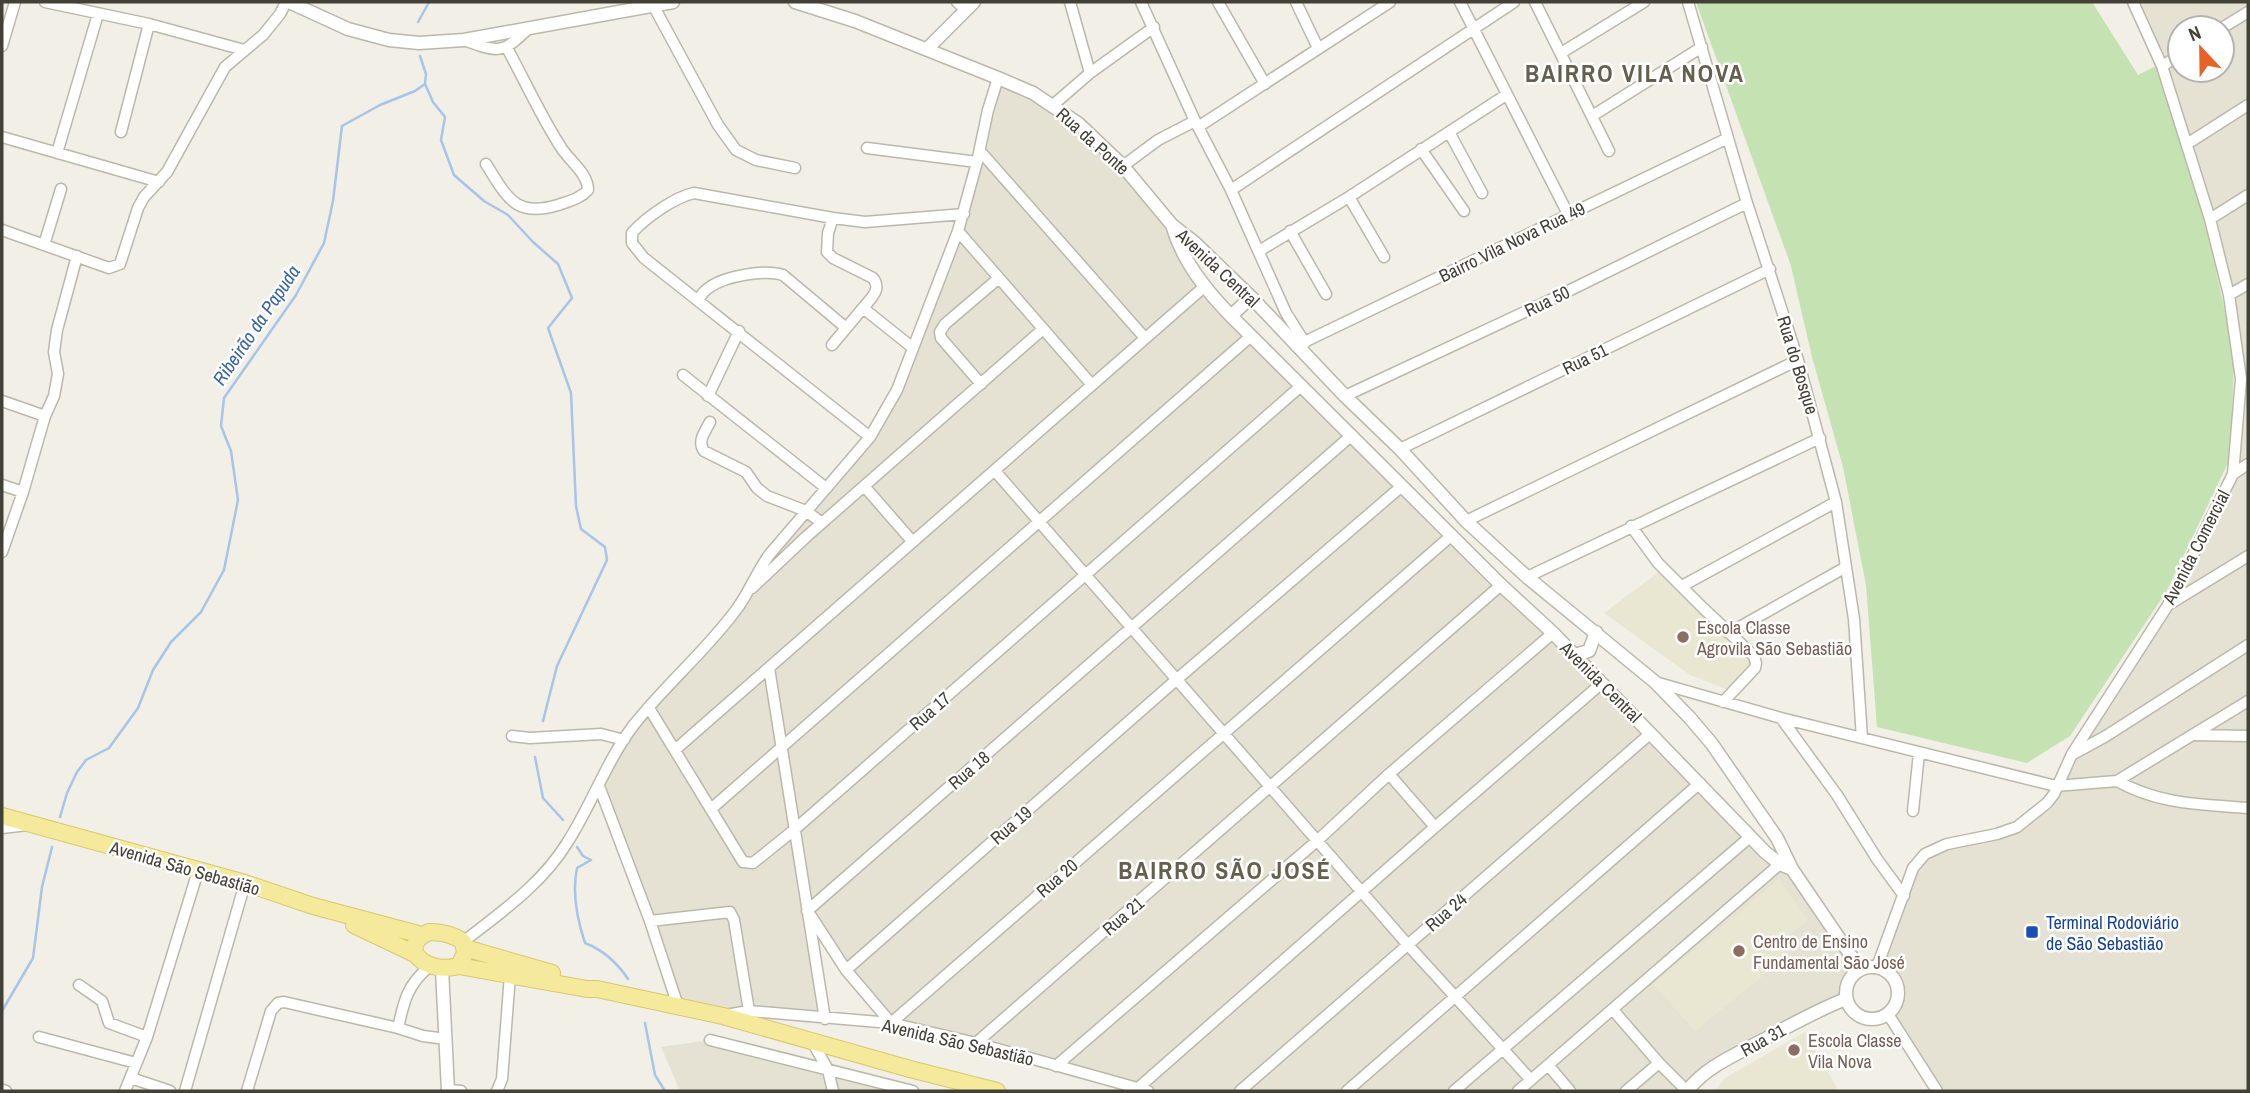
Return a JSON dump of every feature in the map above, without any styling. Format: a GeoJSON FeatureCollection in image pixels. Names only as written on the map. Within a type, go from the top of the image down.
{"type":"FeatureCollection","features":[{"type":"Feature","properties":{"kind":"main road","name":"Avenida São Sebastião"},"geometry":{"type":"LineString","coordinates":[[3,819],[245,883],[313,906],[422,935],[441,932],[457,937],[464,945],[590,984],[597,989]]}},
{"type":"Feature","properties":{"kind":"main road","name":"Avenida São Sebastião"},"geometry":{"type":"LineString","coordinates":[[313,906],[415,954],[421,961],[444,967],[597,989],[723,1016],[998,1091]]}},
{"type":"Feature","properties":{"kind":"main road"},"geometry":{"type":"LineString","coordinates":[[415,954],[415,947],[422,935]]}},
{"type":"Feature","properties":{"kind":"main road"},"geometry":{"type":"LineString","coordinates":[[444,967],[462,960],[464,945]]}},
{"type":"Feature","properties":{"kind":"street"},"geometry":{"type":"LineString","coordinates":[[2,47],[15,2]]}},
{"type":"Feature","properties":{"kind":"street"},"geometry":{"type":"LineString","coordinates":[[45,2],[149,24],[244,50]]}},
{"type":"Feature","properties":{"kind":"street"},"geometry":{"type":"LineString","coordinates":[[3,234],[109,268],[120,264],[138,208],[174,160],[225,67],[254,43],[272,24],[287,2],[348,29],[389,40],[419,43],[464,40],[671,2]]}},
{"type":"Feature","properties":{"kind":"street","name":"Rua da Ponte"},"geometry":{"type":"LineString","coordinates":[[795,2],[855,21],[927,49],[998,78],[1053,105],[1079,124],[1123,166],[1172,225]]}},
{"type":"Feature","properties":{"kind":"street"},"geometry":{"type":"LineString","coordinates":[[1070,2],[1090,73]]}},
{"type":"Feature","properties":{"kind":"street"},"geometry":{"type":"LineString","coordinates":[[1141,2],[1301,345]]}},
{"type":"Feature","properties":{"kind":"street"},"geometry":{"type":"LineString","coordinates":[[1218,2],[1265,84]]}},
{"type":"Feature","properties":{"kind":"street"},"geometry":{"type":"LineString","coordinates":[[1296,2],[1318,48]]}},
{"type":"Feature","properties":{"kind":"street"},"geometry":{"type":"LineString","coordinates":[[1123,166],[1158,140],[1197,124],[1265,84],[1373,6],[1390,2]]}},
{"type":"Feature","properties":{"kind":"street"},"geometry":{"type":"LineString","coordinates":[[1460,2],[1568,214]]}},
{"type":"Feature","properties":{"kind":"street"},"geometry":{"type":"LineString","coordinates":[[1231,190],[1514,2]]}},
{"type":"Feature","properties":{"kind":"street"},"geometry":{"type":"LineString","coordinates":[[1535,2],[1609,151]]}},
{"type":"Feature","properties":{"kind":"street"},"geometry":{"type":"LineString","coordinates":[[1561,53],[1644,2]]}},
{"type":"Feature","properties":{"kind":"street","name":"Rua do Bosque"},"geometry":{"type":"LineString","coordinates":[[1688,2],[1747,203],[1798,360],[1836,502],[1854,620],[1862,738]]}},
{"type":"Feature","properties":{"kind":"street","name":"Avenida Comercial"},"geometry":{"type":"LineString","coordinates":[[1877,967],[1913,868],[1925,854],[1947,844],[2017,827],[2054,794],[2072,754],[2168,605],[2233,474],[2245,377],[2229,295],[2210,219],[2162,66],[2133,2]]}},
{"type":"Feature","properties":{"kind":"street"},"geometry":{"type":"LineString","coordinates":[[653,5],[718,125],[736,150],[756,160],[795,167]]}},
{"type":"Feature","properties":{"kind":"street"},"geometry":{"type":"LineString","coordinates":[[927,49],[966,5]]}},
{"type":"Feature","properties":{"kind":"street"},"geometry":{"type":"LineString","coordinates":[[57,153],[98,14]]}},
{"type":"Feature","properties":{"kind":"street"},"geometry":{"type":"LineString","coordinates":[[121,132],[149,24]]}},
{"type":"Feature","properties":{"kind":"street"},"geometry":{"type":"LineString","coordinates":[[1053,105],[1090,73],[1154,27]]}},
{"type":"Feature","properties":{"kind":"street"},"geometry":{"type":"LineString","coordinates":[[464,40],[494,49],[507,48],[529,28]]}},
{"type":"Feature","properties":{"kind":"street"},"geometry":{"type":"LineString","coordinates":[[1592,116],[1702,47]]}},
{"type":"Feature","properties":{"kind":"street"},"geometry":{"type":"LineString","coordinates":[[486,164],[508,198],[520,207],[546,209],[580,197],[588,190],[585,178],[549,127],[507,48]]}},
{"type":"Feature","properties":{"kind":"street"},"geometry":{"type":"LineString","coordinates":[[2162,66],[2166,64]]}},
{"type":"Feature","properties":{"kind":"street"},"geometry":{"type":"LineString","coordinates":[[464,945],[514,902],[550,866],[567,843],[624,740],[649,708],[737,610],[750,590],[757,572],[870,437],[892,400],[958,231],[998,78]]}},
{"type":"Feature","properties":{"kind":"street"},"geometry":{"type":"LineString","coordinates":[[1259,251],[1349,197],[1506,95]]}},
{"type":"Feature","properties":{"kind":"street"},"geometry":{"type":"LineString","coordinates":[[2187,144],[2248,105]]}},
{"type":"Feature","properties":{"kind":"street"},"geometry":{"type":"LineString","coordinates":[[1450,131],[1482,194]]}},
{"type":"Feature","properties":{"kind":"street"},"geometry":{"type":"LineString","coordinates":[[2,137],[159,182]]}},
{"type":"Feature","properties":{"kind":"street","name":"Bairro Vila Nova Rua 49"},"geometry":{"type":"LineString","coordinates":[[1301,345],[1728,138]]}},
{"type":"Feature","properties":{"kind":"street"},"geometry":{"type":"LineString","coordinates":[[867,148],[979,157],[1145,338]]}},
{"type":"Feature","properties":{"kind":"street"},"geometry":{"type":"LineString","coordinates":[[1421,149],[1464,211]]}},
{"type":"Feature","properties":{"kind":"street"},"geometry":{"type":"LineString","coordinates":[[44,245],[61,189]]}},
{"type":"Feature","properties":{"kind":"street"},"geometry":{"type":"LineString","coordinates":[[870,437],[644,258],[632,243],[632,233],[681,197],[694,193],[865,222],[964,214]]}},
{"type":"Feature","properties":{"kind":"street"},"geometry":{"type":"LineString","coordinates":[[2210,219],[2248,195]]}},
{"type":"Feature","properties":{"kind":"street"},"geometry":{"type":"LineString","coordinates":[[1349,197],[1384,257]]}},
{"type":"Feature","properties":{"kind":"street","name":"Rua 50"},"geometry":{"type":"LineString","coordinates":[[1345,396],[1559,296],[1747,203]]}},
{"type":"Feature","properties":{"kind":"street"},"geometry":{"type":"LineString","coordinates":[[832,345],[875,293],[877,283],[869,274],[833,258],[827,252],[828,233],[833,218]]}},
{"type":"Feature","properties":{"kind":"street","name":"Avenida Central"},"geometry":{"type":"LineString","coordinates":[[1172,225],[1178,242],[1204,288],[1501,585],[1553,633],[1750,837],[1786,867],[1860,969]]}},
{"type":"Feature","properties":{"kind":"street","name":"Avenida Central"},"geometry":{"type":"LineString","coordinates":[[1172,225],[1188,237],[1301,345],[1345,396],[1400,449],[1466,522],[1527,577],[1666,692],[1719,754],[1777,838],[1786,867]]}},
{"type":"Feature","properties":{"kind":"street"},"geometry":{"type":"LineString","coordinates":[[958,231],[1092,385]]}},
{"type":"Feature","properties":{"kind":"street"},"geometry":{"type":"LineString","coordinates":[[1290,231],[1326,294]]}},
{"type":"Feature","properties":{"kind":"street"},"geometry":{"type":"LineString","coordinates":[[2,552],[45,416],[54,396],[58,374],[54,352],[57,330],[78,256]]}},
{"type":"Feature","properties":{"kind":"street","name":"Rua 51"},"geometry":{"type":"LineString","coordinates":[[1400,449],[1770,269]]}},
{"type":"Feature","properties":{"kind":"street"},"geometry":{"type":"LineString","coordinates":[[698,300],[719,282],[775,272],[783,275],[845,327]]}},
{"type":"Feature","properties":{"kind":"street"},"geometry":{"type":"LineString","coordinates":[[981,384],[941,338],[940,332],[945,324],[999,278]]}},
{"type":"Feature","properties":{"kind":"street"},"geometry":{"type":"LineString","coordinates":[[2229,295],[2248,284]]}},
{"type":"Feature","properties":{"kind":"street"},"geometry":{"type":"LineString","coordinates":[[676,749],[1204,288]]}},
{"type":"Feature","properties":{"kind":"street"},"geometry":{"type":"LineString","coordinates":[[1231,316],[1251,297]]}},
{"type":"Feature","properties":{"kind":"street"},"geometry":{"type":"LineString","coordinates":[[863,308],[913,348]]}},
{"type":"Feature","properties":{"kind":"street"},"geometry":{"type":"LineString","coordinates":[[750,590],[864,485],[1043,328]]}},
{"type":"Feature","properties":{"kind":"street"},"geometry":{"type":"LineString","coordinates":[[708,396],[739,331]]}},
{"type":"Feature","properties":{"kind":"street"},"geometry":{"type":"LineString","coordinates":[[649,708],[711,809],[1251,336]]}},
{"type":"Feature","properties":{"kind":"street"},"geometry":{"type":"LineString","coordinates":[[1466,522],[1798,360]]}},
{"type":"Feature","properties":{"kind":"street"},"geometry":{"type":"LineString","coordinates":[[683,375],[826,488]]}},
{"type":"Feature","properties":{"kind":"street","name":"Rua 17"},"geometry":{"type":"LineString","coordinates":[[711,809],[731,847],[743,862],[753,863],[1301,386]]}},
{"type":"Feature","properties":{"kind":"street"},"geometry":{"type":"LineString","coordinates":[[2,401],[45,416]]}},
{"type":"Feature","properties":{"kind":"street"},"geometry":{"type":"LineString","coordinates":[[709,422],[701,440],[704,450],[746,472],[757,488],[767,496],[806,511],[822,523]]}},
{"type":"Feature","properties":{"kind":"street","name":"Rua 18"},"geometry":{"type":"LineString","coordinates":[[807,911],[1352,435]]}},
{"type":"Feature","properties":{"kind":"street"},"geometry":{"type":"LineString","coordinates":[[1527,577],[1820,438]]}},
{"type":"Feature","properties":{"kind":"street"},"geometry":{"type":"LineString","coordinates":[[2233,474],[2248,464]]}},
{"type":"Feature","properties":{"kind":"street"},"geometry":{"type":"LineString","coordinates":[[995,471],[1454,998],[1531,1080]]}},
{"type":"Feature","properties":{"kind":"street"},"geometry":{"type":"LineString","coordinates":[[2,485],[23,492]]}},
{"type":"Feature","properties":{"kind":"street"},"geometry":{"type":"LineString","coordinates":[[864,485],[912,541]]}},
{"type":"Feature","properties":{"kind":"street","name":"Rua 19"},"geometry":{"type":"LineString","coordinates":[[846,970],[1402,486]]}},
{"type":"Feature","properties":{"kind":"street"},"geometry":{"type":"LineString","coordinates":[[1682,586],[1836,502]]}},
{"type":"Feature","properties":{"kind":"street"},"geometry":{"type":"LineString","coordinates":[[1631,526],[1658,563],[1751,652],[1756,663],[1752,672],[1723,702]]}},
{"type":"Feature","properties":{"kind":"street","name":"Rua 20"},"geometry":{"type":"LineString","coordinates":[[891,1023],[1452,535]]}},
{"type":"Feature","properties":{"kind":"street"},"geometry":{"type":"LineString","coordinates":[[2168,605],[2248,556]]}},
{"type":"Feature","properties":{"kind":"street"},"geometry":{"type":"LineString","coordinates":[[1729,633],[1846,567]]}},
{"type":"Feature","properties":{"kind":"street","name":"Rua 21"},"geometry":{"type":"LineString","coordinates":[[976,1043],[1501,585]]}},
{"type":"Feature","properties":{"kind":"street"},"geometry":{"type":"LineString","coordinates":[[1574,655],[1589,651],[1596,632]]}},
{"type":"Feature","properties":{"kind":"street"},"geometry":{"type":"LineString","coordinates":[[1056,1066],[1553,633]]}},
{"type":"Feature","properties":{"kind":"street"},"geometry":{"type":"LineString","coordinates":[[1586,667],[1594,652],[1610,643]]}},
{"type":"Feature","properties":{"kind":"street"},"geometry":{"type":"LineString","coordinates":[[2072,754],[2106,736],[2248,645]]}},
{"type":"Feature","properties":{"kind":"street"},"geometry":{"type":"LineString","coordinates":[[769,668],[825,1019]]}},
{"type":"Feature","properties":{"kind":"street"},"geometry":{"type":"LineString","coordinates":[[1655,682],[1781,718],[2056,786],[2117,781],[2248,701]]}},
{"type":"Feature","properties":{"kind":"street"},"geometry":{"type":"LineString","coordinates":[[1142,1090],[1362,891],[1602,683]]}},
{"type":"Feature","properties":{"kind":"street"},"geometry":{"type":"LineString","coordinates":[[1666,692],[1692,693]]}},
{"type":"Feature","properties":{"kind":"street"},"geometry":{"type":"LineString","coordinates":[[1781,718],[1837,795],[1904,896]]}},
{"type":"Feature","properties":{"kind":"street","name":"Rua 24"},"geometry":{"type":"LineString","coordinates":[[1240,1091],[1651,733]]}},
{"type":"Feature","properties":{"kind":"street"},"geometry":{"type":"LineString","coordinates":[[512,736],[530,738],[601,734],[624,740]]}},
{"type":"Feature","properties":{"kind":"street"},"geometry":{"type":"LineString","coordinates":[[2194,735],[2248,736]]}},
{"type":"Feature","properties":{"kind":"street"},"geometry":{"type":"LineString","coordinates":[[1913,811],[1919,753]]}},
{"type":"Feature","properties":{"kind":"street"},"geometry":{"type":"LineString","coordinates":[[1389,774],[1435,827]]}},
{"type":"Feature","properties":{"kind":"street"},"geometry":{"type":"LineString","coordinates":[[2117,781],[2143,794],[2172,802],[2248,808]]}},
{"type":"Feature","properties":{"kind":"street"},"geometry":{"type":"LineString","coordinates":[[1347,1091],[1700,783]]}},
{"type":"Feature","properties":{"kind":"street"},"geometry":{"type":"LineString","coordinates":[[599,786],[650,921],[678,1006]]}},
{"type":"Feature","properties":{"kind":"street"},"geometry":{"type":"LineString","coordinates":[[1454,1091],[1750,837]]}},
{"type":"Feature","properties":{"kind":"street"},"geometry":{"type":"LineString","coordinates":[[1518,1091],[1786,867]]}},
{"type":"Feature","properties":{"kind":"street"},"geometry":{"type":"LineString","coordinates":[[125,1091],[147,1037],[198,871]]}},
{"type":"Feature","properties":{"kind":"street"},"geometry":{"type":"LineString","coordinates":[[186,1091],[245,883]]}},
{"type":"Feature","properties":{"kind":"street"},"geometry":{"type":"LineString","coordinates":[[807,911],[846,970],[891,1023]]}},
{"type":"Feature","properties":{"kind":"street"},"geometry":{"type":"LineString","coordinates":[[650,921],[730,912],[734,920],[749,1011]]}},
{"type":"Feature","properties":{"kind":"street"},"geometry":{"type":"LineString","coordinates":[[398,1028],[404,999],[419,975],[444,967],[446,1039],[452,1091]]}},
{"type":"Feature","properties":{"kind":"street"},"geometry":{"type":"LineString","coordinates":[[1877,967],[1891,975],[1896,982],[1896,1004],[1888,1014],[1872,1019],[1864,1018],[1853,1011],[1846,999],[1848,982],[1860,969],[1877,967]]}},
{"type":"Feature","properties":{"kind":"street"},"geometry":{"type":"LineString","coordinates":[[497,1091],[502,1079],[510,975]]}},
{"type":"Feature","properties":{"kind":"street"},"geometry":{"type":"LineString","coordinates":[[79,985],[102,1001],[109,1023],[147,1037]]}},
{"type":"Feature","properties":{"kind":"street","name":"Rua 31"},"geometry":{"type":"LineString","coordinates":[[1687,1091],[1704,1072],[1717,1064],[1846,999]]}},
{"type":"Feature","properties":{"kind":"street"},"geometry":{"type":"LineString","coordinates":[[247,1091],[271,1012],[278,1003],[284,1002],[423,1036],[446,1039]]}},
{"type":"Feature","properties":{"kind":"street"},"geometry":{"type":"LineString","coordinates":[[1613,1010],[1687,1091]]}},
{"type":"Feature","properties":{"kind":"street","name":"Avenida São Sebastião"},"geometry":{"type":"LineString","coordinates":[[723,1016],[749,1011],[891,1023],[976,1043],[1142,1090]]}},
{"type":"Feature","properties":{"kind":"street"},"geometry":{"type":"LineString","coordinates":[[1888,1014],[1937,1091]]}},
{"type":"Feature","properties":{"kind":"street"},"geometry":{"type":"LineString","coordinates":[[39,1037],[136,1063]]}},
{"type":"Feature","properties":{"kind":"street"},"geometry":{"type":"LineString","coordinates":[[710,1040],[828,1070],[879,1088],[913,1091]]}},
{"type":"Feature","properties":{"kind":"street"},"geometry":{"type":"LineString","coordinates":[[813,1041],[828,1070],[833,1091]]}},
{"type":"Feature","properties":{"kind":"street"},"geometry":{"type":"LineString","coordinates":[[1626,1091],[1659,1063]]}},
{"type":"Feature","properties":{"kind":"street"},"geometry":{"type":"LineString","coordinates":[[1548,1065],[1570,1091]]}},
{"type":"Feature","properties":{"kind":"street"},"geometry":{"type":"LineString","coordinates":[[131,1078],[170,1091]]}},
{"type":"Feature","properties":{"kind":"shaded area"},"geometry":{"type":"Polygon","coordinates":[[[2133,2],[2248,2],[2248,1091],[1937,1091],[1888,1014],[1896,1004],[1898,991],[1891,975],[1877,967],[1913,868],[1930,851],[1997,834],[2037,812],[2168,605],[2233,474],[2241,379],[2229,295],[2187,144],[2133,2]]]}},
{"type":"Feature","properties":{"kind":"shaded area"},"geometry":{"type":"Polygon","coordinates":[[[998,78],[1079,125],[1172,225],[1204,288],[1725,810],[1792,869],[1860,969],[1848,982],[1846,999],[1795,1022],[1687,1091],[1148,1091],[891,1023],[808,913],[825,1019],[678,1006],[599,786],[620,746],[697,657],[757,572],[888,409],[958,231],[998,78]]]}},
{"type":"Feature","properties":{"kind":"shaded area","name":"Escola Classe Agrovila São Sebastião"},"geometry":{"type":"Polygon","coordinates":[[[1660,571],[1753,661],[1726,689],[1690,675],[1604,613],[1660,571]]]}},
{"type":"Feature","properties":{"kind":"shaded area","name":"Centro de Ensino Fundamental São José"},"geometry":{"type":"Polygon","coordinates":[[[1779,879],[1808,920],[1779,943],[1790,959],[1774,967],[1695,1031],[1653,984],[1779,879]]]}},
{"type":"Feature","properties":{"kind":"shaded area","name":"Escola Classe Vila Nova"},"geometry":{"type":"Polygon","coordinates":[[[1805,1032],[1837,1088],[1831,1091],[1715,1091],[1725,1078],[1805,1032]]]}},
{"type":"Feature","properties":{"kind":"shaded area"},"geometry":{"type":"Polygon","coordinates":[[[710,1040],[913,1091],[680,1091],[661,1047],[710,1040]]]}},
{"type":"Feature","properties":{"kind":"green space"},"geometry":{"type":"Polygon","coordinates":[[[1696,2],[2092,2],[2138,75],[2156,66],[2196,179],[2234,353],[2231,457],[2166,592],[2070,736],[2027,763],[1877,727],[1866,585],[1843,467],[1812,357],[1791,266],[1696,2]]]}},
{"type":"Feature","properties":{"kind":"waterway","name":"Ribeirão da Papuda"},"geometry":{"type":"LineString","coordinates":[[418,22],[429,2]]}},
{"type":"Feature","properties":{"kind":"waterway"},"geometry":{"type":"LineString","coordinates":[[420,56],[426,74],[425,84],[433,102],[445,117],[441,140],[454,175],[484,201],[508,215],[558,264],[572,298],[548,328],[571,393],[576,506],[581,529],[605,547],[607,560],[557,666],[543,721]]}},
{"type":"Feature","properties":{"kind":"waterway","name":"Ribeirão da Papuda"},"geometry":{"type":"LineString","coordinates":[[60,817],[77,772],[86,760],[109,748],[138,708],[153,670],[171,642],[201,612],[224,570],[238,500],[231,451],[221,426],[224,398],[296,295],[324,243],[333,201],[342,126],[425,84]]}},
{"type":"Feature","properties":{"kind":"waterway"},"geometry":{"type":"LineString","coordinates":[[535,757],[543,798],[563,820]]}},
{"type":"Feature","properties":{"kind":"waterway","name":"Ribeirão da Papuda"},"geometry":{"type":"LineString","coordinates":[[2,1011],[33,958],[42,887],[52,847]]}},
{"type":"Feature","properties":{"kind":"waterway"},"geometry":{"type":"LineString","coordinates":[[577,847],[583,856],[591,860],[577,868],[575,886],[576,906],[585,943],[610,958],[628,979]]}},
{"type":"Feature","properties":{"kind":"waterway"},"geometry":{"type":"LineString","coordinates":[[645,1023],[655,1075],[665,1091]]}},
{"type":"Feature","properties":{"kind":"place","name":"Escola Classe Agrovila São Sebastião"},"geometry":{"type":"Point","coordinates":[1683,637]}},
{"type":"Feature","properties":{"kind":"place","name":"Terminal Rodoviário de São Sebastião"},"geometry":{"type":"Point","coordinates":[2032,932]}},
{"type":"Feature","properties":{"kind":"place","name":"Centro de Ensino Fundamental São José"},"geometry":{"type":"Point","coordinates":[1739,951]}},
{"type":"Feature","properties":{"kind":"place","name":"Escola Classe Vila Nova"},"geometry":{"type":"Point","coordinates":[1794,1050]}},
{"type":"Feature","properties":{"kind":"district","name":"BAIRRO VILA NOVA"},"geometry":{"type":"Point","coordinates":[1635,73]}},
{"type":"Feature","properties":{"kind":"district","name":"BAIRRO SÃO JOSÉ"},"geometry":{"type":"Point","coordinates":[1225,870]}}]}
